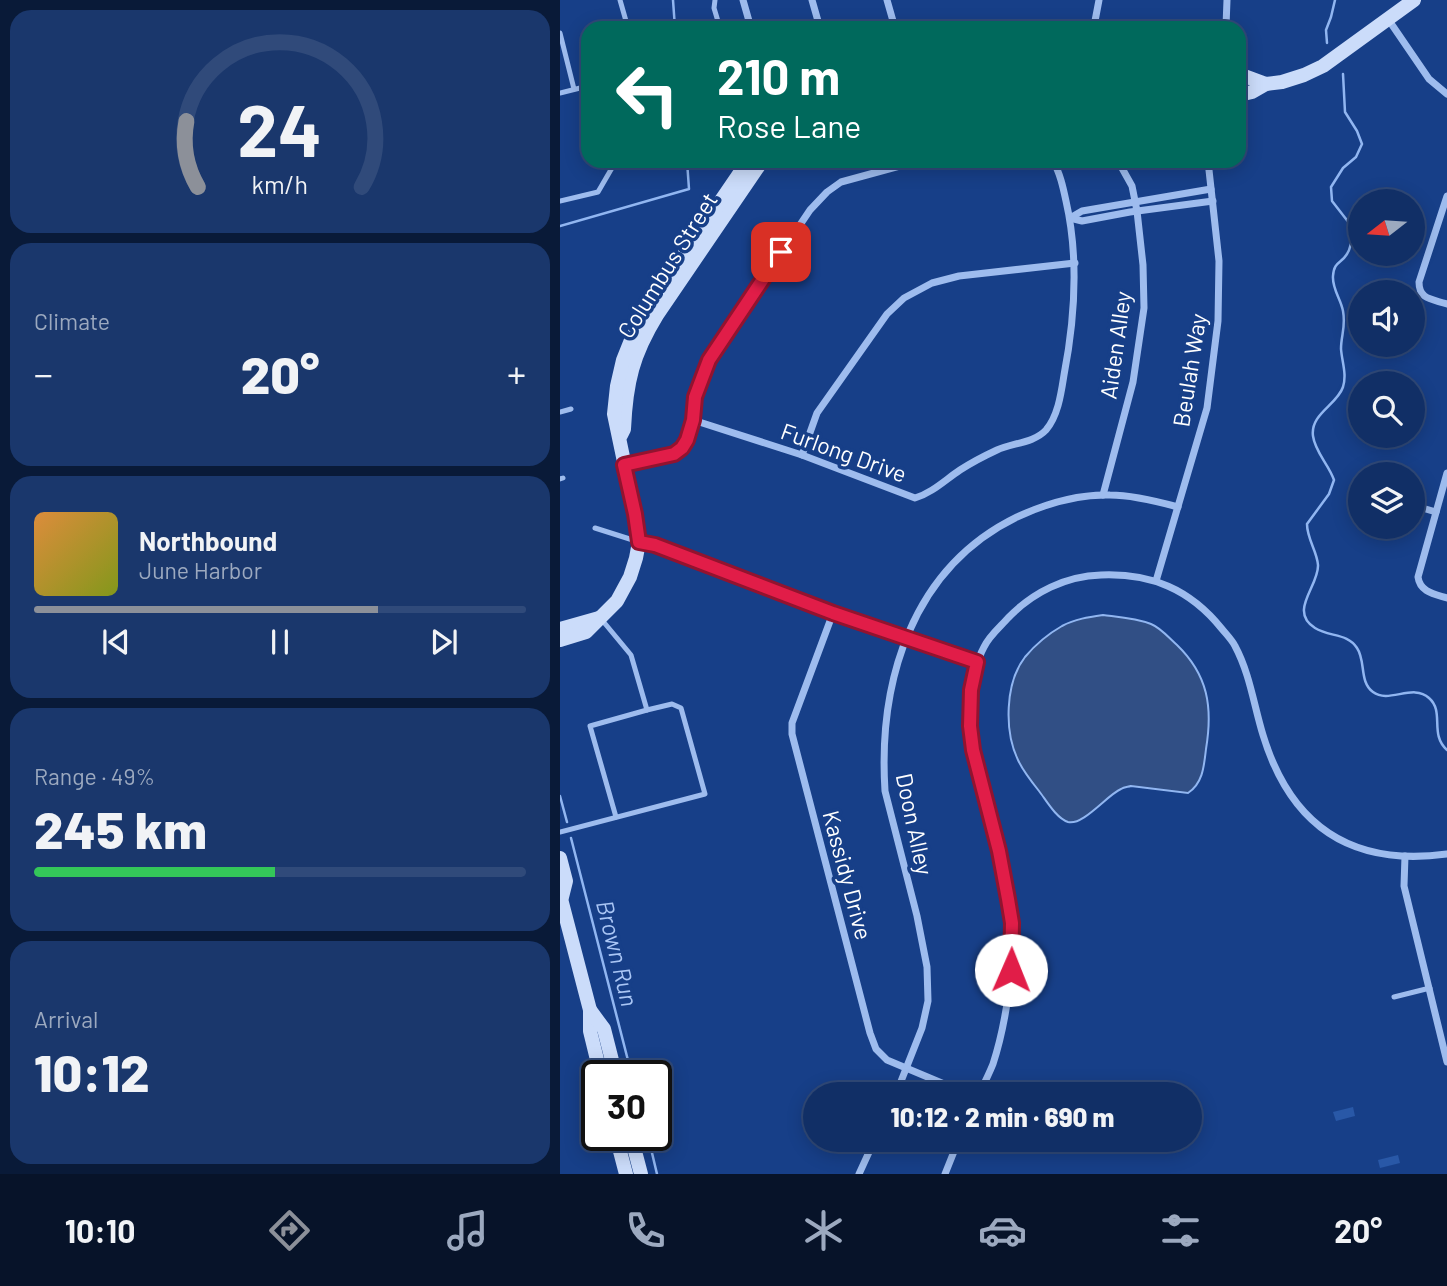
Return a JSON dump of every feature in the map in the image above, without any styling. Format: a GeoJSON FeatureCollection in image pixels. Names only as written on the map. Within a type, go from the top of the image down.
{"type":"FeatureCollection","features":[{"type":"Feature","properties":{"kind":"street"},"geometry":{"type":"LineString","coordinates":[[743,0],[749,21]]}},
{"type":"Feature","properties":{"kind":"street"},"geometry":{"type":"LineString","coordinates":[[812,0],[818,21]]}},
{"type":"Feature","properties":{"kind":"street"},"geometry":{"type":"LineString","coordinates":[[887,0],[893,21]]}},
{"type":"Feature","properties":{"kind":"street"},"geometry":{"type":"LineString","coordinates":[[1096,21],[1099,0]]}},
{"type":"Feature","properties":{"kind":"street"},"geometry":{"type":"LineString","coordinates":[[1226,21],[1227,0]]}},
{"type":"Feature","properties":{"kind":"street"},"geometry":{"type":"LineString","coordinates":[[1246,93],[1266,84],[1282,82],[1323,66],[1414,0]]}},
{"type":"Feature","properties":{"kind":"street"},"geometry":{"type":"LineString","coordinates":[[1388,19],[1429,79],[1447,94]]}},
{"type":"Feature","properties":{"kind":"street"},"geometry":{"type":"LineString","coordinates":[[1246,77],[1266,84]]}},
{"type":"Feature","properties":{"kind":"street","name":"Columbus Street"},"geometry":{"type":"LineString","coordinates":[[560,640],[586,632],[617,601],[630,577],[639,542],[614,414],[617,386],[624,360],[631,340],[655,297],[743,168]]}},
{"type":"Feature","properties":{"kind":"street","name":"Columbus Street"},"geometry":{"type":"LineString","coordinates":[[619,440],[624,429],[628,382],[644,337],[757,168]]}},
{"type":"Feature","properties":{"kind":"street"},"geometry":{"type":"LineString","coordinates":[[624,465],[674,454],[682,448],[693,420],[695,397],[709,360],[810,209],[841,182],[892,168]]}},
{"type":"Feature","properties":{"kind":"street","name":"Furlong Drive"},"geometry":{"type":"LineString","coordinates":[[693,420],[802,455],[915,498],[932,491],[962,469],[1001,448],[1037,437],[1052,420],[1060,401],[1074,298],[1070,218],[1057,168]]}},
{"type":"Feature","properties":{"kind":"street","name":"Aiden Alley"},"geometry":{"type":"LineString","coordinates":[[1103,495],[1133,382],[1144,308],[1143,265],[1136,207],[1132,186],[1122,168]]}},
{"type":"Feature","properties":{"kind":"street","name":"Beulah Way"},"geometry":{"type":"LineString","coordinates":[[1156,580],[1207,408],[1218,321],[1219,261],[1209,168]]}},
{"type":"Feature","properties":{"kind":"street"},"geometry":{"type":"LineString","coordinates":[[1070,218],[1082,221],[1211,190]]}},
{"type":"Feature","properties":{"kind":"street"},"geometry":{"type":"LineString","coordinates":[[1447,196],[1439,231],[1419,282],[1419,290],[1423,296],[1447,304]]}},
{"type":"Feature","properties":{"kind":"street"},"geometry":{"type":"LineString","coordinates":[[1136,207],[1213,201]]}},
{"type":"Feature","properties":{"kind":"street"},"geometry":{"type":"LineString","coordinates":[[802,455],[817,413],[887,314],[904,298],[932,283],[960,276],[1074,263]]}},
{"type":"Feature","properties":{"kind":"street"},"geometry":{"type":"LineString","coordinates":[[1447,473],[1419,570],[1419,583],[1422,588],[1447,598]]}},
{"type":"Feature","properties":{"kind":"street","name":"Doon Alley"},"geometry":{"type":"LineString","coordinates":[[901,1082],[922,1028],[928,1002],[928,967],[885,792],[883,771],[889,698],[907,638],[930,591],[950,567],[971,546],[1002,525],[1034,509],[1103,495],[1156,501],[1178,507]]}},
{"type":"Feature","properties":{"kind":"street"},"geometry":{"type":"LineString","coordinates":[[1425,509],[1436,512]]}},
{"type":"Feature","properties":{"kind":"street"},"geometry":{"type":"LineString","coordinates":[[639,542],[655,545],[833,613],[977,662]]}},
{"type":"Feature","properties":{"kind":"street"},"geometry":{"type":"LineString","coordinates":[[985,1082],[993,1064],[1006,1014],[1012,923],[999,851],[973,750],[970,726],[971,690],[977,662],[988,640],[1028,599],[1049,587],[1088,575],[1115,574],[1140,576],[1173,587],[1202,607],[1235,645],[1248,677],[1273,762],[1302,810],[1327,832],[1350,845],[1371,852],[1392,856],[1447,854]]}},
{"type":"Feature","properties":{"kind":"street","name":"Kassidy Drive"},"geometry":{"type":"LineString","coordinates":[[833,613],[792,723],[792,734],[876,1049],[887,1060],[939,1082]]}},
{"type":"Feature","properties":{"kind":"street"},"geometry":{"type":"LineString","coordinates":[[560,629],[600,618]]}},
{"type":"Feature","properties":{"kind":"street"},"geometry":{"type":"LineString","coordinates":[[1405,856],[1404,886],[1447,1062]]}},
{"type":"Feature","properties":{"kind":"street"},"geometry":{"type":"LineString","coordinates":[[560,858],[566,881],[561,896],[590,1010],[590,1031],[597,1060]]}},
{"type":"Feature","properties":{"kind":"street"},"geometry":{"type":"LineString","coordinates":[[590,1010],[604,1029],[612,1060]]}},
{"type":"Feature","properties":{"kind":"street"},"geometry":{"type":"LineString","coordinates":[[621,1151],[626,1174]]}},
{"type":"Feature","properties":{"kind":"street"},"geometry":{"type":"LineString","coordinates":[[635,1151],[641,1174]]}},
{"type":"Feature","properties":{"kind":"street"},"geometry":{"type":"LineString","coordinates":[[859,1174],[869,1152]]}},
{"type":"Feature","properties":{"kind":"street"},"geometry":{"type":"LineString","coordinates":[[945,1174],[954,1152]]}},
{"type":"Feature","properties":{"kind":"lane"},"geometry":{"type":"LineString","coordinates":[[620,0],[626,21]]}},
{"type":"Feature","properties":{"kind":"lane"},"geometry":{"type":"LineString","coordinates":[[715,0],[718,21]]}},
{"type":"Feature","properties":{"kind":"lane"},"geometry":{"type":"LineString","coordinates":[[560,33],[575,89]]}},
{"type":"Feature","properties":{"kind":"lane"},"geometry":{"type":"LineString","coordinates":[[560,93],[581,88]]}},
{"type":"Feature","properties":{"kind":"lane"},"geometry":{"type":"LineString","coordinates":[[560,201],[598,192],[612,168]]}},
{"type":"Feature","properties":{"kind":"lane"},"geometry":{"type":"LineString","coordinates":[[560,412],[571,409]]}},
{"type":"Feature","properties":{"kind":"lane"},"geometry":{"type":"LineString","coordinates":[[595,528],[639,542]]}},
{"type":"Feature","properties":{"kind":"lane"},"geometry":{"type":"LineString","coordinates":[[600,618],[631,655],[647,710]]}},
{"type":"Feature","properties":{"kind":"lane"},"geometry":{"type":"LineString","coordinates":[[560,832],[705,794],[681,708],[672,704],[590,726],[616,817]]}},
{"type":"Feature","properties":{"kind":"lane"},"geometry":{"type":"LineString","coordinates":[[1394,997],[1430,989]]}},
{"type":"Feature","properties":{"kind":"shaded area"},"geometry":{"type":"Polygon","coordinates":[[[1103,615],[1133,619],[1155,626],[1177,645],[1196,668],[1206,692],[1209,719],[1202,774],[1188,793],[1125,787],[1088,815],[1068,822],[1059,817],[1018,760],[1010,735],[1010,693],[1018,668],[1042,640],[1067,624],[1103,615]]]}},
{"type":"Feature","properties":{"kind":"shaded area"},"geometry":{"type":"Polygon","coordinates":[[[1353,1107],[1355,1116],[1336,1121],[1333,1112],[1353,1107]]]}},
{"type":"Feature","properties":{"kind":"shaded area"},"geometry":{"type":"Polygon","coordinates":[[[1398,1155],[1400,1163],[1380,1168],[1378,1160],[1398,1155]]]}},
{"type":"Feature","properties":{"kind":"waterway","name":"Brown Run"},"geometry":{"type":"LineString","coordinates":[[673,0],[674,21]]}},
{"type":"Feature","properties":{"kind":"waterway"},"geometry":{"type":"LineString","coordinates":[[1327,43],[1326,30],[1335,0]]}},
{"type":"Feature","properties":{"kind":"waterway"},"geometry":{"type":"LineString","coordinates":[[1343,74],[1345,112],[1362,144],[1356,157],[1343,168],[1331,187],[1332,201],[1353,228],[1349,251],[1336,265],[1333,276],[1344,317],[1341,349],[1345,377],[1340,393],[1313,428],[1316,448],[1334,480],[1329,494],[1307,524],[1318,565],[1304,606],[1304,614],[1315,628],[1353,643],[1360,653],[1366,683],[1373,692],[1386,696],[1416,692],[1429,698],[1436,710],[1439,737],[1447,750]]}},
{"type":"Feature","properties":{"kind":"waterway","name":"Brown Run"},"geometry":{"type":"LineString","coordinates":[[560,226],[689,189],[688,168]]}},
{"type":"Feature","properties":{"kind":"waterway","name":"Brown Run"},"geometry":{"type":"LineString","coordinates":[[560,796],[567,822]]}},
{"type":"Feature","properties":{"kind":"waterway","name":"Brown Run"},"geometry":{"type":"LineString","coordinates":[[571,838],[628,1060]]}},
{"type":"Feature","properties":{"kind":"waterway","name":"Brown Run"},"geometry":{"type":"LineString","coordinates":[[652,1151],[657,1174]]}},
{"type":"Feature","properties":{"kind":"route"},"geometry":{"type":"LineString","coordinates":[[781,252],[709,360],[695,397],[693,420],[682,448],[674,454],[624,465],[639,542],[655,545],[833,613],[977,662],[971,690],[970,726],[973,750],[999,851],[1008,899],[1012,923],[1011,970]]}}]}
